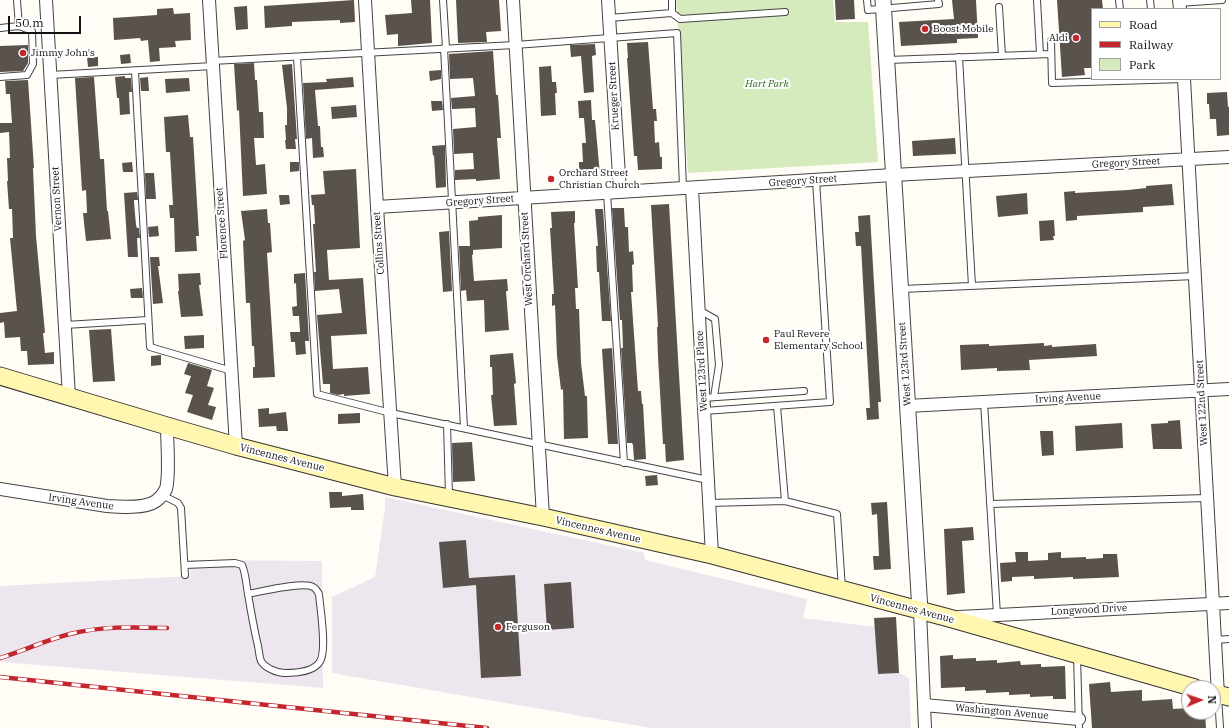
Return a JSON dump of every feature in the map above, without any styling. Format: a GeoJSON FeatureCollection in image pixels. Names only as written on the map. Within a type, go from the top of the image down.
{"type":"FeatureCollection","features":[{"type":"Feature","properties":{"kind":"main road","name":"Vincennes Avenue"},"geometry":{"type":"LineString","coordinates":[[0,376],[236,446],[395,486],[712,555],[949,618],[1181,684]]}},
{"type":"Feature","properties":{"kind":"street","name":"Vernon Street"},"geometry":{"type":"LineString","coordinates":[[46,0],[69,397]]}},
{"type":"Feature","properties":{"kind":"street","name":"Florence Street"},"geometry":{"type":"LineString","coordinates":[[209,0],[236,446]]}},
{"type":"Feature","properties":{"kind":"street","name":"Collins Street"},"geometry":{"type":"LineString","coordinates":[[365,0],[395,486]]}},
{"type":"Feature","properties":{"kind":"street","name":"West Orchard Street"},"geometry":{"type":"LineString","coordinates":[[513,0],[523,198],[543,517]]}},
{"type":"Feature","properties":{"kind":"street","name":"Krueger Street"},"geometry":{"type":"LineString","coordinates":[[608,0],[620,192]]}},
{"type":"Feature","properties":{"kind":"street","name":"West 123rd Street"},"geometry":{"type":"LineString","coordinates":[[883,5],[920,611],[925,728]]}},
{"type":"Feature","properties":{"kind":"street","name":"West 122nd Street"},"geometry":{"type":"LineString","coordinates":[[1184,80],[1215,640],[1219,680]]}},
{"type":"Feature","properties":{"kind":"street","name":"Gregory Street"},"geometry":{"type":"LineString","coordinates":[[377,207],[893,175],[1229,157]]}},
{"type":"Feature","properties":{"kind":"street","name":"West 123rd Place"},"geometry":{"type":"LineString","coordinates":[[688,188],[699,310],[709,397],[704,411],[712,555]]}},
{"type":"Feature","properties":{"kind":"street","name":"Irving Avenue"},"geometry":{"type":"LineString","coordinates":[[907,406],[1229,389]]}},
{"type":"Feature","properties":{"kind":"street"},"geometry":{"type":"LineString","coordinates":[[162,495],[166,490],[168,479],[167,426]]}},
{"type":"Feature","properties":{"kind":"street","name":"Irving Avenue"},"geometry":{"type":"LineString","coordinates":[[0,489],[91,504],[120,507],[151,504],[162,495]]}},
{"type":"Feature","properties":{"kind":"street","name":"Longwood Drive"},"geometry":{"type":"LineString","coordinates":[[949,618],[1229,603]]}},
{"type":"Feature","properties":{"kind":"street","name":"Washington Avenue"},"geometry":{"type":"LineString","coordinates":[[924,705],[1079,723]]}},
{"type":"Feature","properties":{"kind":"lane"},"geometry":{"type":"LineString","coordinates":[[17,0],[19,26]]}},
{"type":"Feature","properties":{"kind":"lane"},"geometry":{"type":"LineString","coordinates":[[443,0],[464,428]]}},
{"type":"Feature","properties":{"kind":"lane"},"geometry":{"type":"LineString","coordinates":[[672,0],[672,13]]}},
{"type":"Feature","properties":{"kind":"lane"},"geometry":{"type":"LineString","coordinates":[[868,0],[868,10],[883,5],[939,4],[938,0]]}},
{"type":"Feature","properties":{"kind":"lane"},"geometry":{"type":"LineString","coordinates":[[1037,0],[1040,54]]}},
{"type":"Feature","properties":{"kind":"lane"},"geometry":{"type":"LineString","coordinates":[[1179,4],[1222,0]]}},
{"type":"Feature","properties":{"kind":"lane"},"geometry":{"type":"LineString","coordinates":[[999,7],[1002,56]]}},
{"type":"Feature","properties":{"kind":"lane"},"geometry":{"type":"LineString","coordinates":[[609,18],[672,13],[680,19],[785,12]]}},
{"type":"Feature","properties":{"kind":"lane"},"geometry":{"type":"LineString","coordinates":[[0,28],[19,26],[32,31],[33,64],[27,76],[0,77]]}},
{"type":"Feature","properties":{"kind":"lane"},"geometry":{"type":"LineString","coordinates":[[50,75],[135,71],[368,52],[515,45],[677,33],[688,188]]}},
{"type":"Feature","properties":{"kind":"lane"},"geometry":{"type":"LineString","coordinates":[[1051,41],[1052,83],[1151,80]]}},
{"type":"Feature","properties":{"kind":"lane"},"geometry":{"type":"LineString","coordinates":[[886,60],[1051,54]]}},
{"type":"Feature","properties":{"kind":"lane"},"geometry":{"type":"LineString","coordinates":[[297,57],[317,394],[391,413],[708,480]]}},
{"type":"Feature","properties":{"kind":"lane"},"geometry":{"type":"LineString","coordinates":[[959,57],[972,286]]}},
{"type":"Feature","properties":{"kind":"lane"},"geometry":{"type":"LineString","coordinates":[[135,71],[150,347],[232,371]]}},
{"type":"Feature","properties":{"kind":"lane"},"geometry":{"type":"LineString","coordinates":[[704,411],[830,402],[816,180]]}},
{"type":"Feature","properties":{"kind":"lane"},"geometry":{"type":"LineString","coordinates":[[607,193],[624,463]]}},
{"type":"Feature","properties":{"kind":"lane"},"geometry":{"type":"LineString","coordinates":[[900,289],[1195,276]]}},
{"type":"Feature","properties":{"kind":"lane"},"geometry":{"type":"LineString","coordinates":[[699,310],[715,319],[718,365],[709,397],[804,391]]}},
{"type":"Feature","properties":{"kind":"lane"},"geometry":{"type":"LineString","coordinates":[[65,325],[148,320]]}},
{"type":"Feature","properties":{"kind":"lane"},"geometry":{"type":"LineString","coordinates":[[984,402],[997,615]]}},
{"type":"Feature","properties":{"kind":"lane"},"geometry":{"type":"LineString","coordinates":[[777,406],[785,501]]}},
{"type":"Feature","properties":{"kind":"lane"},"geometry":{"type":"LineString","coordinates":[[446,424],[449,498]]}},
{"type":"Feature","properties":{"kind":"lane"},"geometry":{"type":"LineString","coordinates":[[162,495],[178,503],[181,508],[185,574]]}},
{"type":"Feature","properties":{"kind":"lane"},"geometry":{"type":"LineString","coordinates":[[990,504],[1207,498]]}},
{"type":"Feature","properties":{"kind":"lane"},"geometry":{"type":"LineString","coordinates":[[709,503],[785,501],[837,514],[842,590]]}},
{"type":"Feature","properties":{"kind":"lane"},"geometry":{"type":"LineString","coordinates":[[185,565],[238,563],[242,565],[244,569],[248,594],[262,661],[268,668],[279,673],[296,673],[312,669],[319,664],[322,658],[323,637],[319,594],[315,588],[306,585],[285,587],[248,594]]}},
{"type":"Feature","properties":{"kind":"lane"},"geometry":{"type":"LineString","coordinates":[[1215,640],[1229,639]]}},
{"type":"Feature","properties":{"kind":"lane"},"geometry":{"type":"LineString","coordinates":[[1077,654],[1079,723]]}},
{"type":"Feature","properties":{"kind":"shaded area"},"geometry":{"type":"Polygon","coordinates":[[[385,497],[644,553],[645,560],[807,599],[803,618],[875,627],[878,674],[899,673],[909,678],[911,728],[651,728],[332,673],[332,597],[375,577],[385,508],[385,497]]]}},
{"type":"Feature","properties":{"kind":"shaded area"},"geometry":{"type":"Polygon","coordinates":[[[191,560],[322,561],[323,688],[0,662],[0,586],[190,576],[191,560]]]}},
{"type":"Feature","properties":{"kind":"green space","name":"Hart Park"},"geometry":{"type":"Polygon","coordinates":[[[676,0],[833,0],[835,22],[868,22],[878,162],[688,173],[676,0]]]}},
{"type":"Feature","properties":{"kind":"building"},"geometry":{"type":"Polygon","coordinates":[[[354,0],[355,22],[340,23],[340,20],[292,22],[292,26],[265,28],[264,6],[354,0]]]}},
{"type":"Feature","properties":{"kind":"building"},"geometry":{"type":"Polygon","coordinates":[[[411,0],[430,0],[432,43],[398,46],[398,34],[387,35],[385,15],[412,13],[411,0]]]}},
{"type":"Feature","properties":{"kind":"building"},"geometry":{"type":"Polygon","coordinates":[[[456,0],[499,0],[501,31],[486,32],[487,42],[458,43],[456,0]]]}},
{"type":"Feature","properties":{"kind":"building"},"geometry":{"type":"Polygon","coordinates":[[[835,0],[854,0],[855,19],[836,20],[835,0]]]}},
{"type":"Feature","properties":{"kind":"building"},"geometry":{"type":"Polygon","coordinates":[[[952,0],[976,0],[978,38],[957,39],[957,43],[901,46],[899,22],[954,19],[952,0]]]}},
{"type":"Feature","properties":{"kind":"building","name":"Aldi"},"geometry":{"type":"Polygon","coordinates":[[[1057,0],[1102,0],[1103,8],[1091,8],[1091,68],[1084,68],[1085,75],[1062,77],[1057,0]]]}},
{"type":"Feature","properties":{"kind":"building"},"geometry":{"type":"Polygon","coordinates":[[[247,6],[248,29],[236,30],[234,7],[247,6]]]}},
{"type":"Feature","properties":{"kind":"building"},"geometry":{"type":"Polygon","coordinates":[[[173,8],[174,14],[190,13],[191,40],[175,41],[176,47],[159,48],[160,61],[150,62],[148,40],[141,41],[140,38],[114,40],[113,18],[157,15],[157,9],[173,8]]]}},
{"type":"Feature","properties":{"kind":"building"},"geometry":{"type":"Polygon","coordinates":[[[648,42],[653,109],[656,109],[657,121],[654,121],[655,143],[659,142],[660,157],[662,157],[662,169],[638,170],[637,156],[634,156],[627,43],[648,42]]]}},
{"type":"Feature","properties":{"kind":"building"},"geometry":{"type":"Polygon","coordinates":[[[595,44],[596,55],[592,56],[594,92],[584,93],[581,56],[571,57],[570,45],[595,44]]]}},
{"type":"Feature","properties":{"kind":"building"},"geometry":{"type":"Polygon","coordinates":[[[28,45],[28,63],[23,71],[0,72],[0,46],[28,45]]]}},
{"type":"Feature","properties":{"kind":"building"},"geometry":{"type":"Polygon","coordinates":[[[493,51],[501,138],[497,138],[500,179],[476,181],[476,179],[455,180],[455,170],[474,169],[473,153],[454,154],[453,129],[476,127],[475,108],[452,109],[451,98],[475,96],[473,78],[450,79],[449,54],[493,51]]]}},
{"type":"Feature","properties":{"kind":"building"},"geometry":{"type":"Polygon","coordinates":[[[130,54],[131,63],[121,64],[120,55],[130,54]]]}},
{"type":"Feature","properties":{"kind":"building"},"geometry":{"type":"Polygon","coordinates":[[[87,57],[98,57],[98,66],[88,67],[87,57]]]}},
{"type":"Feature","properties":{"kind":"building"},"geometry":{"type":"Polygon","coordinates":[[[254,63],[255,80],[257,80],[259,112],[263,112],[264,138],[254,138],[256,165],[265,164],[267,194],[243,196],[239,110],[237,111],[234,64],[254,63]]]}},
{"type":"Feature","properties":{"kind":"building"},"geometry":{"type":"Polygon","coordinates":[[[292,64],[297,139],[295,139],[296,149],[286,149],[285,125],[287,125],[287,108],[282,65],[292,64]]]}},
{"type":"Feature","properties":{"kind":"building"},"geometry":{"type":"Polygon","coordinates":[[[551,66],[552,82],[556,82],[556,115],[541,116],[539,67],[551,66]]]}},
{"type":"Feature","properties":{"kind":"building"},"geometry":{"type":"Polygon","coordinates":[[[441,70],[441,79],[430,81],[429,71],[441,70]]]}},
{"type":"Feature","properties":{"kind":"building"},"geometry":{"type":"Polygon","coordinates":[[[125,76],[125,78],[131,78],[132,92],[129,92],[130,114],[120,115],[119,98],[117,98],[115,77],[125,76]]]}},
{"type":"Feature","properties":{"kind":"building"},"geometry":{"type":"Polygon","coordinates":[[[94,77],[100,159],[104,159],[107,211],[111,239],[86,241],[83,213],[87,213],[86,190],[82,191],[75,78],[94,77]]]}},
{"type":"Feature","properties":{"kind":"building"},"geometry":{"type":"Polygon","coordinates":[[[148,77],[149,91],[141,91],[140,78],[148,77]]]}},
{"type":"Feature","properties":{"kind":"building"},"geometry":{"type":"Polygon","coordinates":[[[353,77],[354,87],[315,90],[318,126],[320,126],[321,147],[323,147],[324,157],[313,158],[312,138],[306,139],[303,83],[327,82],[326,79],[353,77]]]}},
{"type":"Feature","properties":{"kind":"building"},"geometry":{"type":"Polygon","coordinates":[[[189,78],[190,91],[166,93],[165,79],[189,78]]]}},
{"type":"Feature","properties":{"kind":"building"},"geometry":{"type":"Polygon","coordinates":[[[28,80],[34,168],[36,236],[45,333],[43,333],[45,353],[54,352],[54,364],[28,365],[27,351],[21,351],[20,337],[5,338],[4,322],[0,323],[0,313],[17,311],[10,238],[13,238],[12,209],[9,209],[7,181],[7,158],[10,158],[9,132],[0,133],[0,123],[12,123],[10,94],[6,94],[5,81],[28,80]]]}},
{"type":"Feature","properties":{"kind":"building"},"geometry":{"type":"Polygon","coordinates":[[[1227,92],[1229,107],[1229,135],[1217,136],[1216,119],[1210,119],[1209,104],[1207,104],[1207,93],[1227,92]]]}},
{"type":"Feature","properties":{"kind":"building"},"geometry":{"type":"Polygon","coordinates":[[[591,100],[592,120],[595,120],[600,175],[579,176],[579,162],[583,162],[582,143],[586,143],[584,118],[579,118],[578,101],[591,100]]]}},
{"type":"Feature","properties":{"kind":"building"},"geometry":{"type":"Polygon","coordinates":[[[431,101],[442,101],[443,110],[432,111],[431,101]]]}},
{"type":"Feature","properties":{"kind":"building"},"geometry":{"type":"Polygon","coordinates":[[[356,105],[357,117],[332,119],[331,107],[356,105]]]}},
{"type":"Feature","properties":{"kind":"building"},"geometry":{"type":"Polygon","coordinates":[[[188,115],[190,137],[193,137],[199,236],[196,236],[197,251],[175,252],[174,218],[170,218],[169,205],[173,205],[170,152],[166,152],[164,117],[188,115]]]}},
{"type":"Feature","properties":{"kind":"building"},"geometry":{"type":"Polygon","coordinates":[[[955,138],[956,154],[913,156],[912,141],[955,138]]]}},
{"type":"Feature","properties":{"kind":"building"},"geometry":{"type":"Polygon","coordinates":[[[445,145],[446,187],[436,188],[432,146],[445,145]]]}},
{"type":"Feature","properties":{"kind":"building"},"geometry":{"type":"Polygon","coordinates":[[[132,162],[133,172],[123,172],[122,163],[132,162]]]}},
{"type":"Feature","properties":{"kind":"building"},"geometry":{"type":"Polygon","coordinates":[[[290,162],[299,162],[299,171],[290,172],[290,162]]]}},
{"type":"Feature","properties":{"kind":"building"},"geometry":{"type":"Polygon","coordinates":[[[356,169],[360,248],[327,250],[328,266],[329,280],[363,278],[367,334],[331,336],[333,369],[368,367],[370,394],[344,396],[344,394],[338,395],[330,393],[330,384],[323,384],[317,315],[342,313],[339,289],[315,291],[314,272],[316,272],[313,224],[315,224],[314,205],[312,205],[311,195],[325,194],[323,171],[356,169]]]}},
{"type":"Feature","properties":{"kind":"building"},"geometry":{"type":"Polygon","coordinates":[[[145,173],[154,173],[156,199],[146,199],[145,173]]]}},
{"type":"Feature","properties":{"kind":"building"},"geometry":{"type":"Polygon","coordinates":[[[1172,184],[1174,205],[1143,207],[1143,212],[1077,216],[1077,220],[1066,221],[1064,192],[1075,191],[1075,193],[1128,190],[1146,188],[1146,186],[1172,184]]]}},
{"type":"Feature","properties":{"kind":"building"},"geometry":{"type":"Polygon","coordinates":[[[137,192],[138,200],[134,200],[134,202],[136,225],[137,228],[139,228],[140,238],[137,238],[138,257],[128,257],[124,193],[137,192]]]}},
{"type":"Feature","properties":{"kind":"building"},"geometry":{"type":"Polygon","coordinates":[[[1027,193],[1028,214],[998,217],[996,196],[1027,193]]]}},
{"type":"Feature","properties":{"kind":"building"},"geometry":{"type":"Polygon","coordinates":[[[279,195],[289,195],[290,204],[280,205],[279,195]]]}},
{"type":"Feature","properties":{"kind":"building"},"geometry":{"type":"Polygon","coordinates":[[[669,204],[684,460],[666,462],[665,444],[663,444],[651,205],[669,204]]]}},
{"type":"Feature","properties":{"kind":"building"},"geometry":{"type":"Polygon","coordinates":[[[612,208],[624,208],[625,227],[628,227],[629,252],[633,251],[633,292],[631,292],[638,391],[641,391],[643,404],[646,459],[634,460],[633,445],[632,443],[627,443],[621,348],[623,348],[622,320],[620,320],[612,208]]]}},
{"type":"Feature","properties":{"kind":"building"},"geometry":{"type":"Polygon","coordinates":[[[267,209],[268,223],[270,223],[272,252],[267,253],[275,377],[253,378],[253,367],[255,367],[254,346],[252,346],[250,303],[246,303],[243,241],[245,240],[241,211],[267,209]]]}},
{"type":"Feature","properties":{"kind":"building"},"geometry":{"type":"Polygon","coordinates":[[[595,209],[603,209],[611,321],[602,321],[599,272],[597,272],[596,246],[598,246],[595,209]]]}},
{"type":"Feature","properties":{"kind":"building"},"geometry":{"type":"Polygon","coordinates":[[[575,211],[574,223],[578,288],[575,288],[576,309],[579,309],[581,363],[585,396],[587,396],[588,438],[564,439],[563,389],[561,390],[557,356],[555,305],[552,306],[552,294],[554,294],[550,228],[552,228],[551,212],[575,211]]]}},
{"type":"Feature","properties":{"kind":"building"},"geometry":{"type":"Polygon","coordinates":[[[502,215],[502,248],[473,250],[472,255],[474,281],[507,279],[508,291],[506,291],[509,330],[485,332],[484,300],[467,301],[466,290],[461,291],[459,246],[470,246],[469,221],[478,220],[478,217],[502,215]]]}},
{"type":"Feature","properties":{"kind":"building"},"geometry":{"type":"Polygon","coordinates":[[[870,215],[881,402],[878,402],[879,419],[867,420],[866,408],[870,408],[861,246],[856,246],[855,232],[859,232],[858,216],[870,215]]]}},
{"type":"Feature","properties":{"kind":"building"},"geometry":{"type":"Polygon","coordinates":[[[1054,220],[1054,240],[1040,241],[1039,221],[1054,220]]]}},
{"type":"Feature","properties":{"kind":"building"},"geometry":{"type":"Polygon","coordinates":[[[158,226],[159,236],[149,237],[148,227],[158,226]]]}},
{"type":"Feature","properties":{"kind":"building"},"geometry":{"type":"Polygon","coordinates":[[[449,231],[452,291],[443,292],[439,232],[449,231]]]}},
{"type":"Feature","properties":{"kind":"building"},"geometry":{"type":"Polygon","coordinates":[[[150,257],[159,257],[160,266],[158,266],[163,303],[153,304],[150,257]]]}},
{"type":"Feature","properties":{"kind":"building"},"geometry":{"type":"Polygon","coordinates":[[[200,273],[201,285],[199,285],[203,316],[181,317],[178,274],[200,273]]]}},
{"type":"Feature","properties":{"kind":"building"},"geometry":{"type":"Polygon","coordinates":[[[305,273],[309,341],[305,341],[306,354],[296,355],[295,342],[291,342],[290,332],[300,332],[299,316],[293,316],[292,307],[297,306],[294,274],[305,273]]]}},
{"type":"Feature","properties":{"kind":"building"},"geometry":{"type":"Polygon","coordinates":[[[142,288],[143,298],[131,298],[130,289],[142,288]]]}},
{"type":"Feature","properties":{"kind":"building"},"geometry":{"type":"Polygon","coordinates":[[[111,329],[115,381],[93,382],[89,330],[111,329]]]}},
{"type":"Feature","properties":{"kind":"building"},"geometry":{"type":"Polygon","coordinates":[[[204,335],[204,348],[185,349],[184,336],[204,335]]]}},
{"type":"Feature","properties":{"kind":"building"},"geometry":{"type":"Polygon","coordinates":[[[1044,343],[1044,346],[1052,345],[1052,347],[1096,344],[1097,356],[1029,360],[1030,370],[997,371],[997,368],[961,370],[960,345],[989,344],[989,346],[1044,343]]]}},
{"type":"Feature","properties":{"kind":"building"},"geometry":{"type":"Polygon","coordinates":[[[612,348],[618,444],[608,444],[602,349],[612,348]]]}},
{"type":"Feature","properties":{"kind":"building"},"geometry":{"type":"Polygon","coordinates":[[[513,353],[516,383],[514,384],[517,425],[494,426],[491,395],[493,395],[492,367],[490,367],[490,355],[513,353]]]}},
{"type":"Feature","properties":{"kind":"building"},"geometry":{"type":"Polygon","coordinates":[[[161,355],[161,365],[151,366],[151,356],[161,355]]]}},
{"type":"Feature","properties":{"kind":"building"},"geometry":{"type":"Polygon","coordinates":[[[188,363],[212,370],[207,386],[214,388],[208,405],[216,407],[212,420],[187,412],[193,395],[185,393],[191,376],[184,374],[188,363]]]}},
{"type":"Feature","properties":{"kind":"building"},"geometry":{"type":"Polygon","coordinates":[[[269,408],[269,414],[286,412],[288,431],[277,431],[276,426],[259,427],[258,409],[269,408]]]}},
{"type":"Feature","properties":{"kind":"building"},"geometry":{"type":"Polygon","coordinates":[[[360,413],[360,423],[338,424],[338,414],[360,413]]]}},
{"type":"Feature","properties":{"kind":"building"},"geometry":{"type":"Polygon","coordinates":[[[1180,420],[1182,449],[1153,449],[1151,424],[1168,423],[1168,421],[1180,420]]]}},
{"type":"Feature","properties":{"kind":"building"},"geometry":{"type":"Polygon","coordinates":[[[1122,423],[1123,448],[1076,451],[1075,426],[1122,423]]]}},
{"type":"Feature","properties":{"kind":"building"},"geometry":{"type":"Polygon","coordinates":[[[1040,431],[1053,431],[1054,455],[1042,456],[1040,431]]]}},
{"type":"Feature","properties":{"kind":"building"},"geometry":{"type":"Polygon","coordinates":[[[472,442],[475,481],[453,482],[452,443],[472,442]]]}},
{"type":"Feature","properties":{"kind":"building"},"geometry":{"type":"Polygon","coordinates":[[[657,475],[658,485],[646,486],[645,476],[657,475]]]}},
{"type":"Feature","properties":{"kind":"building"},"geometry":{"type":"Polygon","coordinates":[[[329,492],[342,492],[342,496],[363,494],[364,510],[351,510],[351,507],[330,508],[329,492]]]}},
{"type":"Feature","properties":{"kind":"building"},"geometry":{"type":"Polygon","coordinates":[[[887,502],[891,569],[874,570],[873,556],[879,556],[877,514],[872,515],[871,503],[887,502]]]}},
{"type":"Feature","properties":{"kind":"building"},"geometry":{"type":"Polygon","coordinates":[[[973,527],[974,540],[962,541],[965,593],[947,595],[944,529],[973,527]]]}},
{"type":"Feature","properties":{"kind":"building","name":"Ferguson"},"geometry":{"type":"Polygon","coordinates":[[[466,540],[469,578],[515,575],[521,676],[481,678],[476,585],[443,588],[439,542],[466,540]]]}},
{"type":"Feature","properties":{"kind":"building"},"geometry":{"type":"Polygon","coordinates":[[[1015,552],[1028,552],[1028,561],[1048,560],[1048,553],[1061,552],[1061,558],[1086,557],[1086,559],[1103,558],[1103,554],[1117,554],[1119,577],[1034,579],[1034,576],[1012,577],[1012,581],[1001,582],[1000,563],[1016,562],[1015,552]]]}},
{"type":"Feature","properties":{"kind":"building"},"geometry":{"type":"Polygon","coordinates":[[[571,582],[574,628],[547,630],[544,584],[571,582]]]}},
{"type":"Feature","properties":{"kind":"building"},"geometry":{"type":"Polygon","coordinates":[[[896,617],[899,673],[878,674],[874,618],[896,617]]]}},
{"type":"Feature","properties":{"kind":"building"},"geometry":{"type":"Polygon","coordinates":[[[953,655],[953,659],[976,658],[976,661],[997,660],[997,663],[1020,661],[1021,665],[1041,664],[1041,667],[1065,666],[1066,699],[1053,699],[1053,696],[1030,697],[1030,694],[1009,695],[1009,692],[986,693],[986,690],[965,691],[965,687],[941,688],[940,656],[953,655]]]}},
{"type":"Feature","properties":{"kind":"building"},"geometry":{"type":"Polygon","coordinates":[[[1110,682],[1111,692],[1142,690],[1142,701],[1172,699],[1173,709],[1181,708],[1181,720],[1206,720],[1206,728],[1092,728],[1089,684],[1110,682]]]}},
{"type":"Feature","properties":{"kind":"railway"},"geometry":{"type":"LineString","coordinates":[[0,658],[52,639],[82,631],[142,627],[167,628]]}},
{"type":"Feature","properties":{"kind":"railway"},"geometry":{"type":"LineString","coordinates":[[0,677],[487,728]]}},
{"type":"Feature","properties":{"kind":"place","name":"Boost Mobile"},"geometry":{"type":"Point","coordinates":[925,29]}},
{"type":"Feature","properties":{"kind":"place","name":"Aldi"},"geometry":{"type":"Point","coordinates":[1076,38]}},
{"type":"Feature","properties":{"kind":"place","name":"Jimmy John's"},"geometry":{"type":"Point","coordinates":[23,53]}},
{"type":"Feature","properties":{"kind":"place","name":"Orchard Street Christian Church"},"geometry":{"type":"Point","coordinates":[551,179]}},
{"type":"Feature","properties":{"kind":"place","name":"Paul Revere Elementary School"},"geometry":{"type":"Point","coordinates":[766,340]}},
{"type":"Feature","properties":{"kind":"place","name":"Ferguson"},"geometry":{"type":"Point","coordinates":[498,627]}}]}
